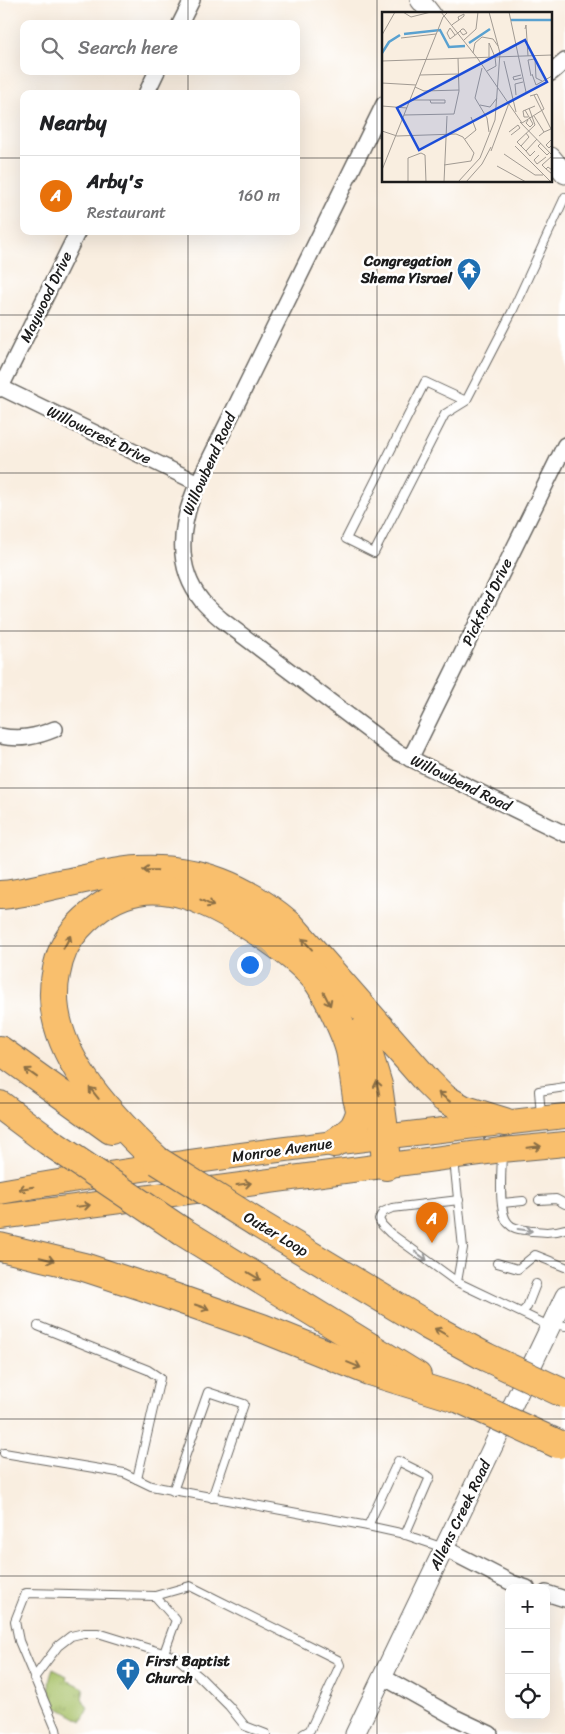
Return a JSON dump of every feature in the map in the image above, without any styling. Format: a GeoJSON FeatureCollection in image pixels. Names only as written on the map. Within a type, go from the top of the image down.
{"type":"FeatureCollection","features":[{"type":"Feature","properties":{"kind":"highway"},"geometry":{"type":"LineString","coordinates":[[0,895],[138,870],[188,872],[233,886],[273,910],[291,926],[444,1098],[463,1109],[505,1122]]}},
{"type":"Feature","properties":{"kind":"highway"},"geometry":{"type":"LineString","coordinates":[[119,1131],[71,1057],[60,1030],[54,983],[59,958],[68,938],[85,919],[104,904],[122,895],[138,891],[161,890],[200,899],[254,930],[299,963],[315,979],[327,996],[351,1052],[360,1114],[353,1128],[334,1143]]}},
{"type":"Feature","properties":{"kind":"highway"},"geometry":{"type":"LineString","coordinates":[[340,980],[362,1031],[375,1076],[383,1122],[386,1166]]}},
{"type":"Feature","properties":{"kind":"highway"},"geometry":{"type":"LineString","coordinates":[[0,1050],[119,1131]]}},
{"type":"Feature","properties":{"kind":"highway"},"geometry":{"type":"LineString","coordinates":[[0,1105],[48,1141],[183,1232],[440,1390],[562,1445]]}},
{"type":"Feature","properties":{"kind":"highway","name":"Outer Loop"},"geometry":{"type":"LineString","coordinates":[[119,1131],[158,1161],[427,1325],[484,1356],[565,1394]]}},
{"type":"Feature","properties":{"kind":"highway"},"geometry":{"type":"LineString","coordinates":[[0,1247],[84,1267],[142,1286],[262,1328],[369,1371],[460,1399]]}},
{"type":"Feature","properties":{"kind":"main road","name":"Monroe Avenue"},"geometry":{"type":"LineString","coordinates":[[0,1192],[68,1180],[383,1136],[565,1116]]}},
{"type":"Feature","properties":{"kind":"main road","name":"Monroe Avenue"},"geometry":{"type":"LineString","coordinates":[[0,1217],[454,1156],[565,1144]]}},
{"type":"Feature","properties":{"kind":"street"},"geometry":{"type":"LineString","coordinates":[[182,20],[192,0]]}},
{"type":"Feature","properties":{"kind":"street"},"geometry":{"type":"LineString","coordinates":[[420,0],[430,12]]}},
{"type":"Feature","properties":{"kind":"street"},"geometry":{"type":"LineString","coordinates":[[552,72],[565,61]]}},
{"type":"Feature","properties":{"kind":"street"},"geometry":{"type":"LineString","coordinates":[[148,90],[155,75]]}},
{"type":"Feature","properties":{"kind":"street","name":"Willowbend Road"},"geometry":{"type":"LineString","coordinates":[[382,108],[189,503],[185,518],[182,550],[184,566],[189,580],[203,602],[222,620],[397,752],[565,834]]}},
{"type":"Feature","properties":{"kind":"street"},"geometry":{"type":"LineString","coordinates":[[552,158],[565,174]]}},
{"type":"Feature","properties":{"kind":"street","name":"Maywood Drive"},"geometry":{"type":"LineString","coordinates":[[0,388],[76,235]]}},
{"type":"Feature","properties":{"kind":"street","name":"Willowcrest Drive"},"geometry":{"type":"LineString","coordinates":[[0,388],[198,483]]}},
{"type":"Feature","properties":{"kind":"street","name":"Pickford Drive"},"geometry":{"type":"LineString","coordinates":[[410,759],[565,445]]}},
{"type":"Feature","properties":{"kind":"street"},"geometry":{"type":"LineString","coordinates":[[0,736],[26,738],[55,729]]}},
{"type":"Feature","properties":{"kind":"street","name":"Allens Creek Road"},"geometry":{"type":"LineString","coordinates":[[355,1734],[444,1548],[556,1325],[565,1296]]}},
{"type":"Feature","properties":{"kind":"street"},"geometry":{"type":"LineString","coordinates":[[444,1548],[515,1584]]}},
{"type":"Feature","properties":{"kind":"street"},"geometry":{"type":"LineString","coordinates":[[550,1594],[565,1599]]}},
{"type":"Feature","properties":{"kind":"street"},"geometry":{"type":"LineString","coordinates":[[383,1677],[456,1718],[490,1734]]}},
{"type":"Feature","properties":{"kind":"lane"},"geometry":{"type":"LineString","coordinates":[[466,401],[425,382],[346,539],[374,553],[445,414],[466,401],[512,312],[565,197]]}},
{"type":"Feature","properties":{"kind":"lane"},"geometry":{"type":"LineString","coordinates":[[542,1118],[539,1091],[565,1087]]}},
{"type":"Feature","properties":{"kind":"lane"},"geometry":{"type":"LineString","coordinates":[[502,1150],[502,1203],[503,1215],[507,1223],[514,1228],[546,1233],[565,1229]]}},
{"type":"Feature","properties":{"kind":"lane"},"geometry":{"type":"LineString","coordinates":[[454,1156],[463,1248],[458,1282]]}},
{"type":"Feature","properties":{"kind":"lane"},"geometry":{"type":"LineString","coordinates":[[539,1200],[556,1199],[565,1204]]}},
{"type":"Feature","properties":{"kind":"lane"},"geometry":{"type":"LineString","coordinates":[[458,1200],[392,1208],[384,1212],[379,1219],[382,1225],[458,1282],[522,1312],[556,1325]]}},
{"type":"Feature","properties":{"kind":"lane"},"geometry":{"type":"LineString","coordinates":[[502,1203],[523,1201]]}},
{"type":"Feature","properties":{"kind":"lane"},"geometry":{"type":"LineString","coordinates":[[497,1263],[518,1269],[535,1255],[565,1266]]}},
{"type":"Feature","properties":{"kind":"lane"},"geometry":{"type":"LineString","coordinates":[[522,1312],[527,1307],[536,1284]]}},
{"type":"Feature","properties":{"kind":"lane"},"geometry":{"type":"LineString","coordinates":[[38,1326],[148,1370],[160,1378],[137,1479]]}},
{"type":"Feature","properties":{"kind":"lane"},"geometry":{"type":"LineString","coordinates":[[173,1491],[208,1392],[244,1404],[212,1498]]}},
{"type":"Feature","properties":{"kind":"lane"},"geometry":{"type":"LineString","coordinates":[[4,1453],[124,1473],[151,1486],[368,1526],[405,1535],[444,1548]]}},
{"type":"Feature","properties":{"kind":"lane"},"geometry":{"type":"LineString","coordinates":[[368,1526],[398,1461],[430,1477],[405,1535]]}},
{"type":"Feature","properties":{"kind":"lane"},"geometry":{"type":"LineString","coordinates":[[57,1734],[19,1641],[15,1621],[26,1593],[155,1596],[190,1586],[338,1660],[340,1665],[308,1733]]}},
{"type":"Feature","properties":{"kind":"lane"},"geometry":{"type":"LineString","coordinates":[[155,1596],[176,1620],[164,1653]]}},
{"type":"Feature","properties":{"kind":"lane"},"geometry":{"type":"LineString","coordinates":[[34,1678],[58,1646],[71,1636],[98,1633],[176,1657],[201,1678],[229,1706],[245,1726],[266,1734]]}},
{"type":"Feature","properties":{"kind":"green space"},"geometry":{"type":"Polygon","coordinates":[[[53,1669],[67,1676],[66,1679],[84,1688],[82,1699],[88,1708],[82,1721],[53,1705],[49,1687],[53,1669]]]}},
{"type":"Feature","properties":{"kind":"place","name":"Congregation Shema Yisrael"},"geometry":{"type":"Point","coordinates":[469,291]}},
{"type":"Feature","properties":{"kind":"place","name":"Arby's"},"geometry":{"type":"Point","coordinates":[432,1243]}},
{"type":"Feature","properties":{"kind":"place","name":"First Baptist Church"},"geometry":{"type":"Point","coordinates":[128,1691]}}]}
